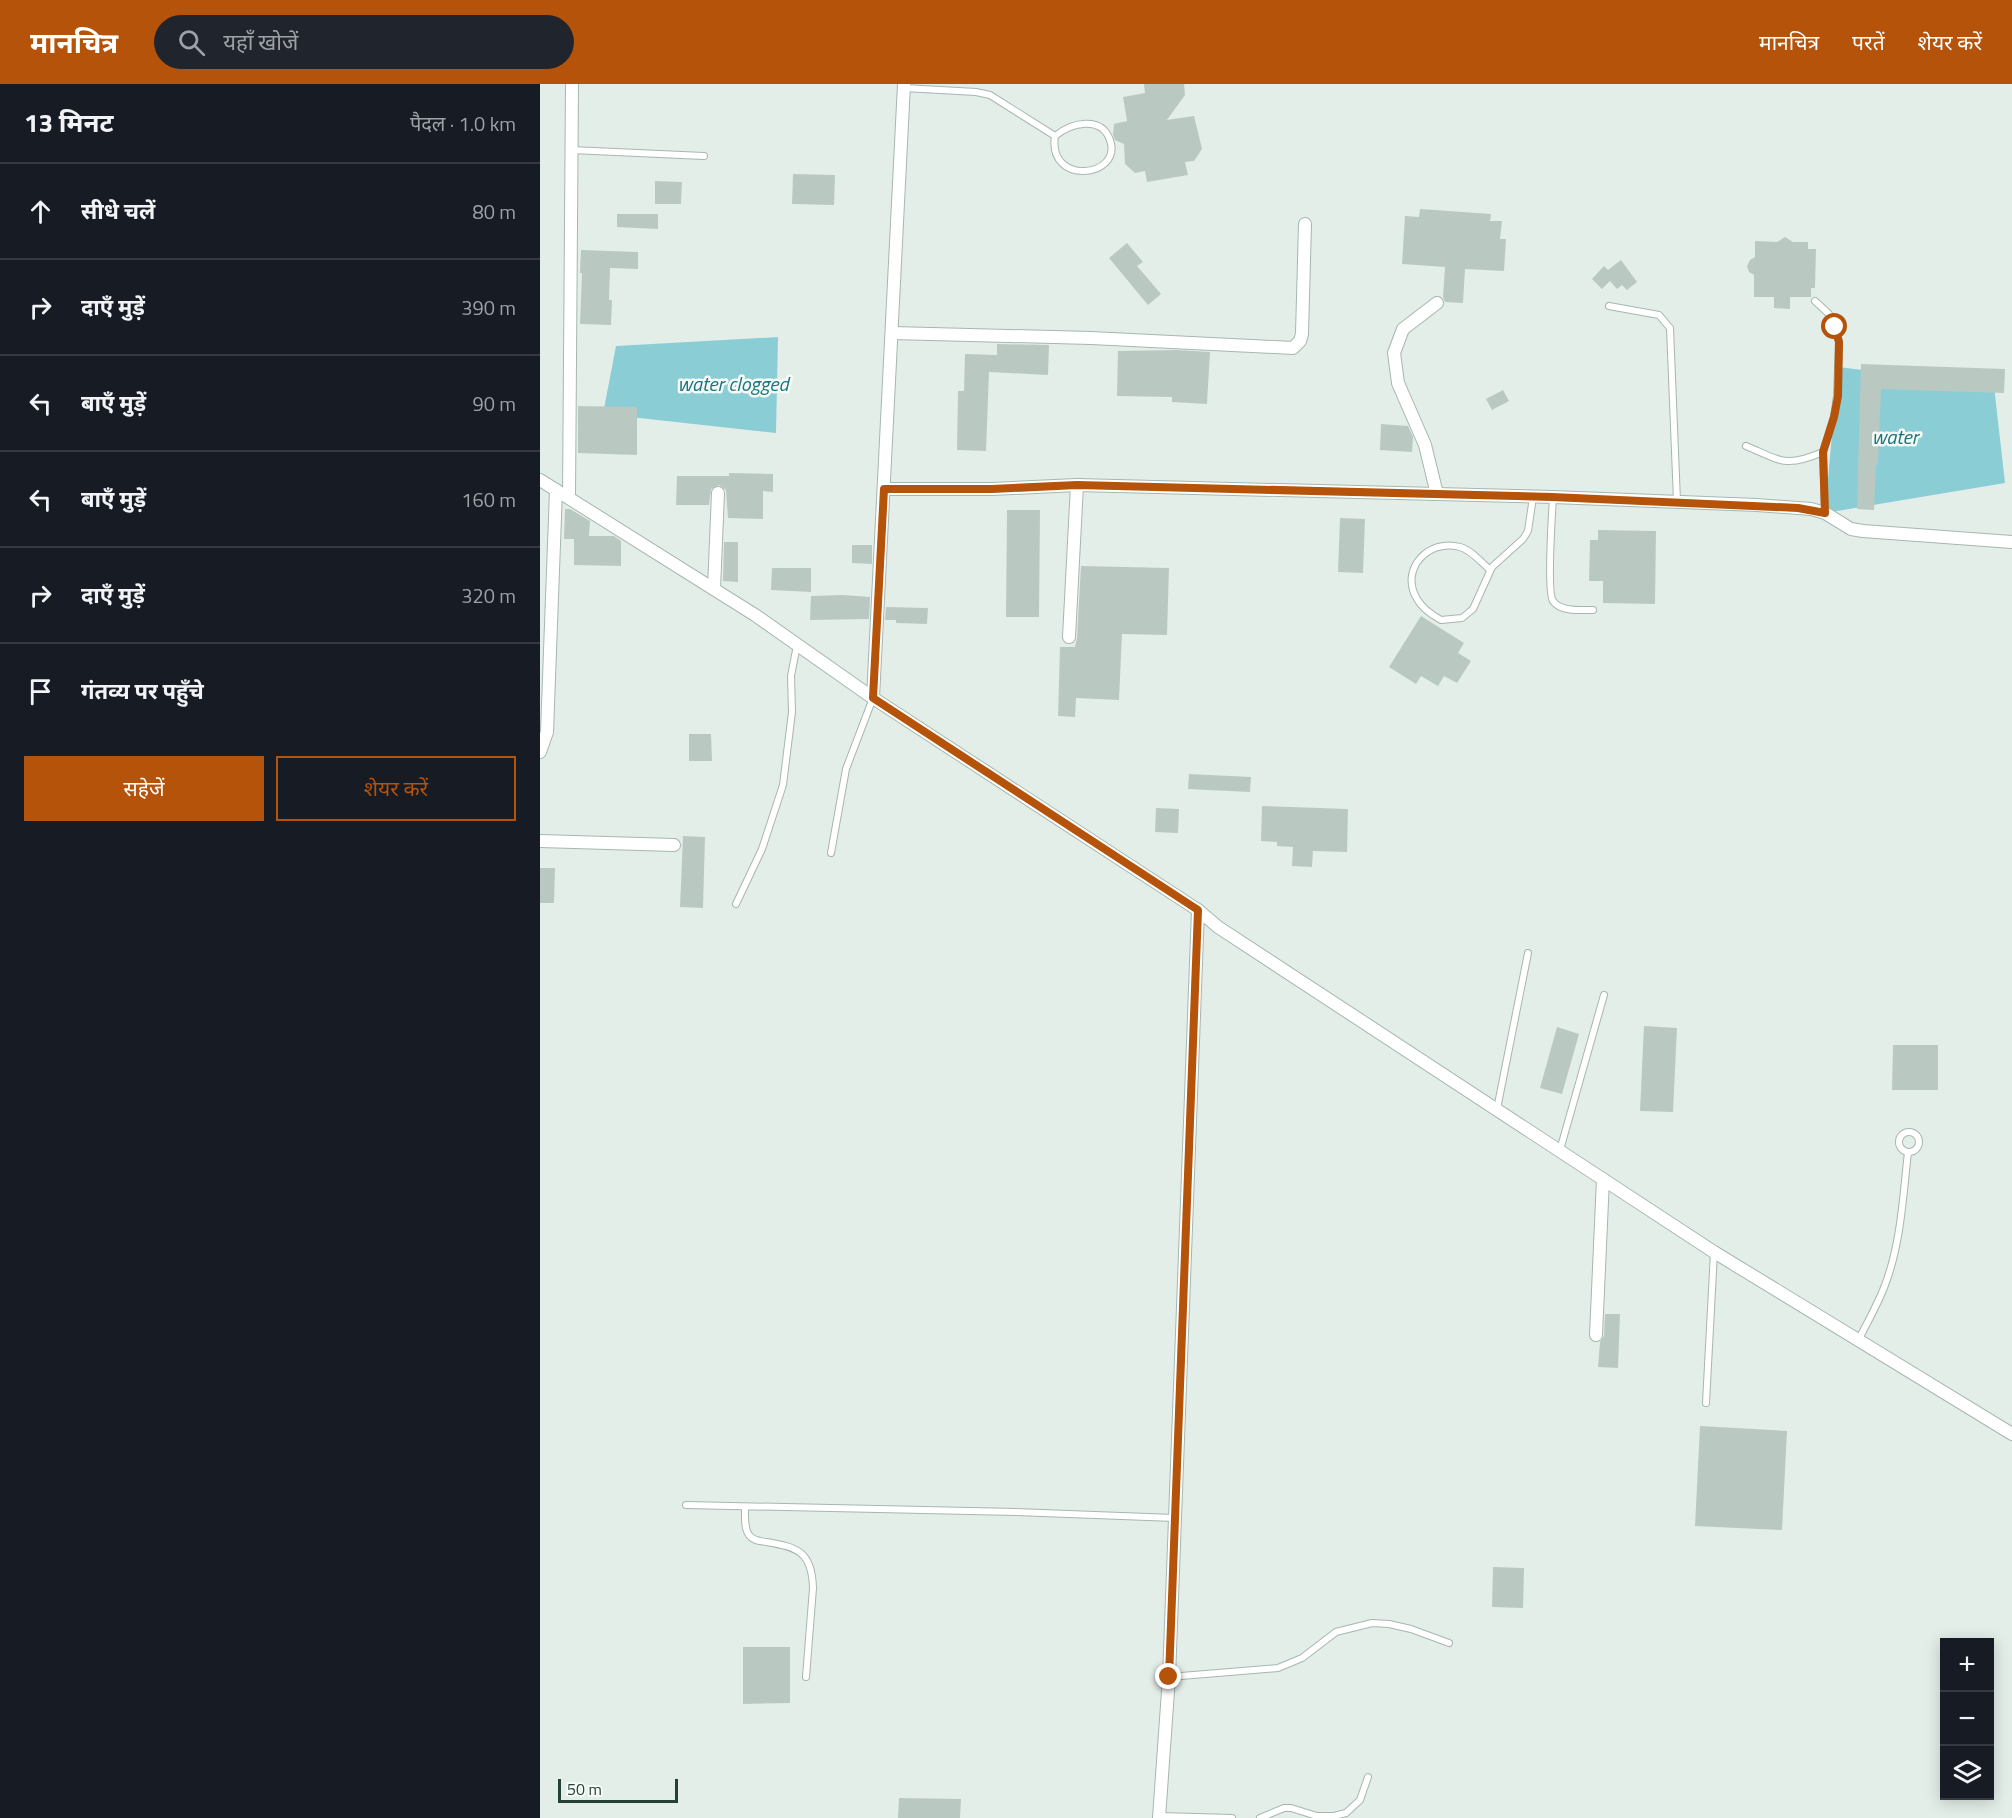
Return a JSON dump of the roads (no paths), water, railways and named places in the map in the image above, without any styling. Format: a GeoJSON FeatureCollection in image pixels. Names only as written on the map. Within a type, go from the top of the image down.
{"type":"FeatureCollection","features":[{"type":"Feature","properties":{"kind":"street"},"geometry":{"type":"LineString","coordinates":[[569,498],[572,84]]}},
{"type":"Feature","properties":{"kind":"street"},"geometry":{"type":"LineString","coordinates":[[873,698],[904,86]]}},
{"type":"Feature","properties":{"kind":"street"},"geometry":{"type":"LineString","coordinates":[[892,333],[1091,338],[1293,348],[1302,334],[1305,224]]}},
{"type":"Feature","properties":{"kind":"street"},"geometry":{"type":"LineString","coordinates":[[1437,303],[1403,329],[1394,352],[1398,383],[1425,445],[1437,494]]}},
{"type":"Feature","properties":{"kind":"street"},"geometry":{"type":"LineString","coordinates":[[540,480],[714,590],[873,698],[1198,910],[1218,927],[1714,1252],[2012,1434]]}},
{"type":"Feature","properties":{"kind":"street"},"geometry":{"type":"LineString","coordinates":[[884,489],[992,489],[1077,485],[1677,502],[1798,508],[1825,513],[1856,530],[2012,542]]}},
{"type":"Feature","properties":{"kind":"street"},"geometry":{"type":"LineString","coordinates":[[1069,637],[1077,485]]}},
{"type":"Feature","properties":{"kind":"street"},"geometry":{"type":"LineString","coordinates":[[540,752],[556,490]]}},
{"type":"Feature","properties":{"kind":"street"},"geometry":{"type":"LineString","coordinates":[[714,590],[718,493]]}},
{"type":"Feature","properties":{"kind":"street"},"geometry":{"type":"LineString","coordinates":[[540,841],[674,845]]}},
{"type":"Feature","properties":{"kind":"street"},"geometry":{"type":"LineString","coordinates":[[1160,1817],[1169,1677],[1198,910]]}},
{"type":"Feature","properties":{"kind":"street"},"geometry":{"type":"LineString","coordinates":[[1596,1335],[1603,1179]]}},
{"type":"Feature","properties":{"kind":"lane"},"geometry":{"type":"LineString","coordinates":[[904,86],[990,95],[1055,136]]}},
{"type":"Feature","properties":{"kind":"lane"},"geometry":{"type":"LineString","coordinates":[[1075,124],[1095,125],[1107,133],[1112,148],[1108,161],[1097,169],[1084,171],[1068,169],[1061,163],[1054,150],[1055,136],[1075,124]]}},
{"type":"Feature","properties":{"kind":"lane"},"geometry":{"type":"LineString","coordinates":[[571,150],[704,156]]}},
{"type":"Feature","properties":{"kind":"lane"},"geometry":{"type":"LineString","coordinates":[[1815,301],[1830,314],[1839,342],[1838,396],[1823,452],[1825,513]]}},
{"type":"Feature","properties":{"kind":"lane"},"geometry":{"type":"LineString","coordinates":[[1609,306],[1659,315],[1670,328],[1677,502]]}},
{"type":"Feature","properties":{"kind":"lane"},"geometry":{"type":"LineString","coordinates":[[1746,446],[1786,462],[1801,461],[1823,452]]}},
{"type":"Feature","properties":{"kind":"lane"},"geometry":{"type":"LineString","coordinates":[[1490,570],[1462,547],[1443,546],[1425,552],[1417,561],[1410,578],[1417,601],[1441,620],[1450,621],[1462,618],[1473,609],[1490,570],[1523,539],[1529,526],[1533,497]]}},
{"type":"Feature","properties":{"kind":"lane"},"geometry":{"type":"LineString","coordinates":[[1552,497],[1551,595],[1553,602],[1567,609],[1593,610]]}},
{"type":"Feature","properties":{"kind":"lane"},"geometry":{"type":"LineString","coordinates":[[735,904],[762,849],[783,785],[792,712],[791,676],[797,645]]}},
{"type":"Feature","properties":{"kind":"lane"},"geometry":{"type":"LineString","coordinates":[[831,853],[846,769],[873,698]]}},
{"type":"Feature","properties":{"kind":"lane"},"geometry":{"type":"LineString","coordinates":[[1497,1110],[1528,953]]}},
{"type":"Feature","properties":{"kind":"lane"},"geometry":{"type":"LineString","coordinates":[[1560,1151],[1604,995]]}},
{"type":"Feature","properties":{"kind":"lane"},"geometry":{"type":"LineString","coordinates":[[1858,1339],[1881,1294],[1890,1270],[1903,1205],[1908,1152]]}},
{"type":"Feature","properties":{"kind":"lane"},"geometry":{"type":"LineString","coordinates":[[1706,1403],[1714,1252]]}},
{"type":"Feature","properties":{"kind":"lane"},"geometry":{"type":"LineString","coordinates":[[686,1506],[1004,1512],[1174,1518]]}},
{"type":"Feature","properties":{"kind":"lane"},"geometry":{"type":"LineString","coordinates":[[745,1507],[746,1527],[749,1535],[756,1541],[785,1545],[802,1552],[810,1562],[813,1588],[806,1677]]}},
{"type":"Feature","properties":{"kind":"lane"},"geometry":{"type":"LineString","coordinates":[[1169,1677],[1278,1668],[1302,1658],[1336,1632],[1372,1623],[1411,1629],[1449,1643]]}},
{"type":"Feature","properties":{"kind":"lane"},"geometry":{"type":"LineString","coordinates":[[1260,1818],[1284,1808],[1317,1816],[1346,1813],[1360,1800],[1368,1777]]}},
{"type":"Feature","properties":{"kind":"lane"},"geometry":{"type":"LineString","coordinates":[[1160,1817],[1232,1818]]}},
{"type":"Feature","properties":{"kind":"water","name":"water clogged"},"geometry":{"type":"Polygon","coordinates":[[[778,337],[776,433],[603,414],[616,346],[778,337]]]}},
{"type":"Feature","properties":{"kind":"water","name":"water"},"geometry":{"type":"Polygon","coordinates":[[[1838,367],[1994,386],[2005,483],[1825,513],[1838,367]]]}}]}
